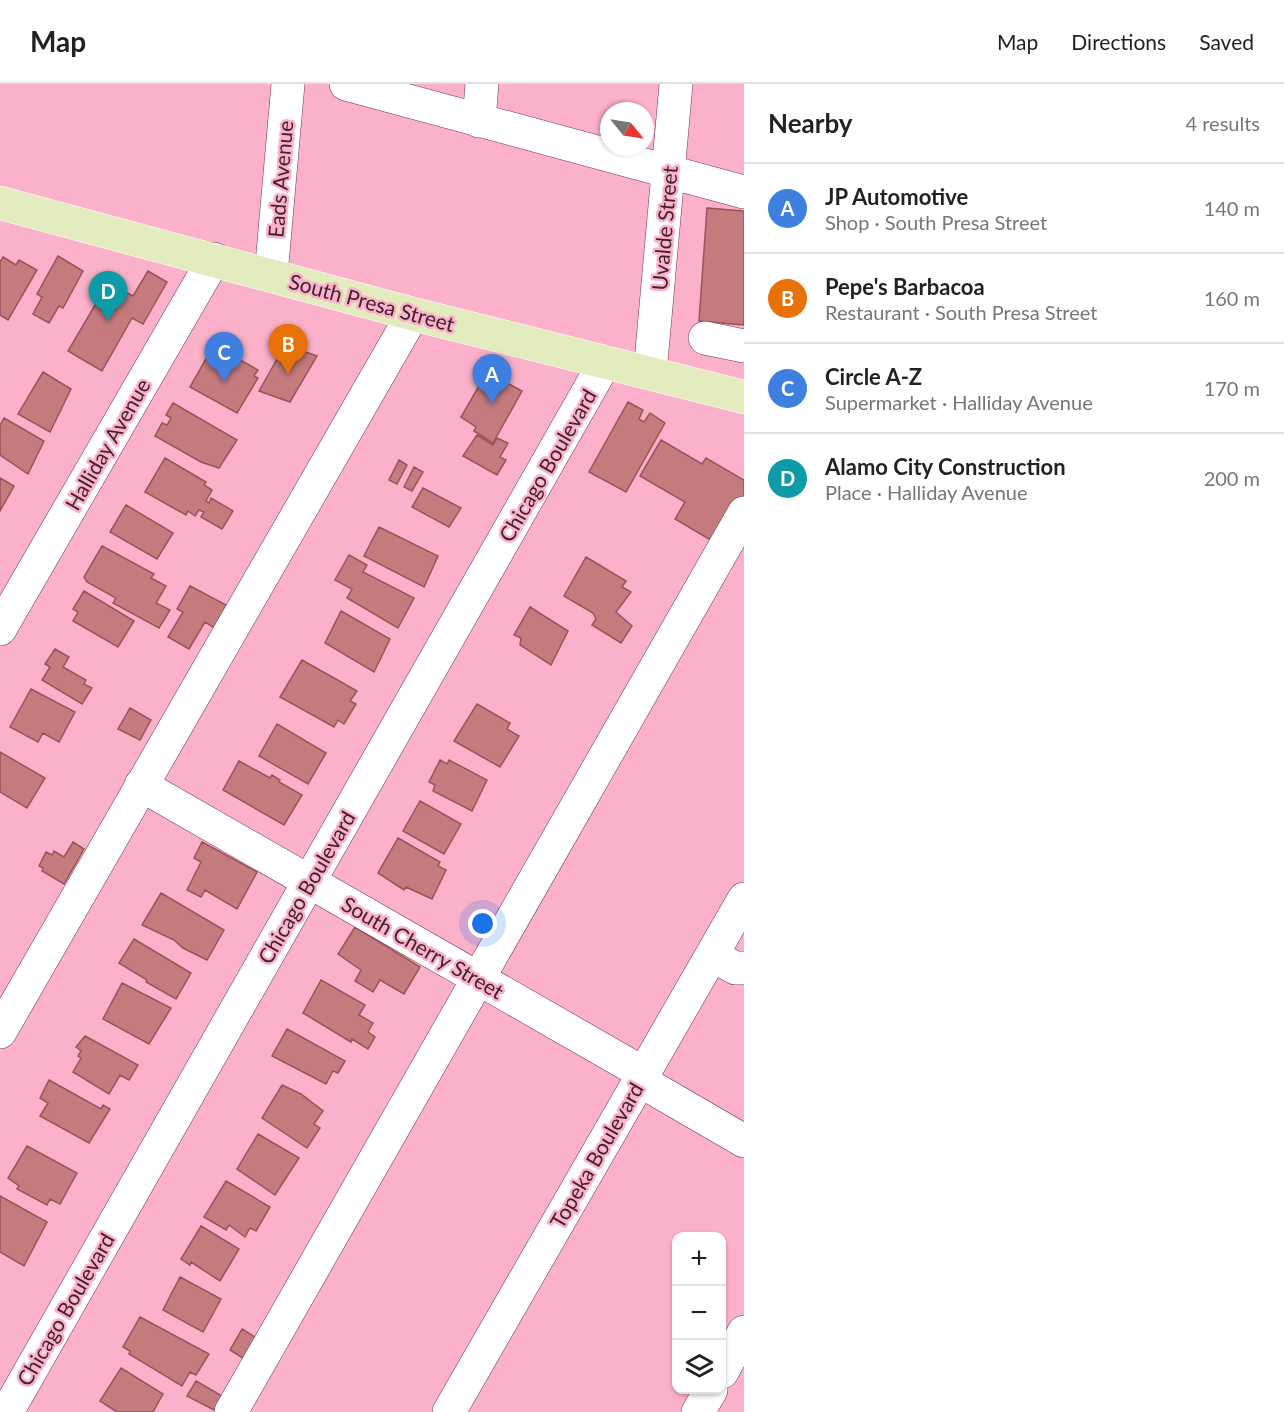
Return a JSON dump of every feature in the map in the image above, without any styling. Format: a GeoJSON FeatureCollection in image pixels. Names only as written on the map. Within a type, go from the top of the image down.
{"type":"FeatureCollection","features":[{"type":"Feature","properties":{"kind":"main road","name":"South Presa Street"},"geometry":{"type":"LineString","coordinates":[[0,203],[413,314],[744,397]]}},
{"type":"Feature","properties":{"kind":"street","name":"Eads Avenue"},"geometry":{"type":"LineString","coordinates":[[271,275],[288,84]]}},
{"type":"Feature","properties":{"kind":"street"},"geometry":{"type":"LineString","coordinates":[[346,84],[744,192]]}},
{"type":"Feature","properties":{"kind":"street"},"geometry":{"type":"LineString","coordinates":[[479,121],[482,84]]}},
{"type":"Feature","properties":{"kind":"street","name":"Uvalde Street"},"geometry":{"type":"LineString","coordinates":[[650,373],[676,84]]}},
{"type":"Feature","properties":{"kind":"street","name":"Halliday Avenue"},"geometry":{"type":"LineString","coordinates":[[0,629],[214,259]]}},
{"type":"Feature","properties":{"kind":"street"},"geometry":{"type":"LineString","coordinates":[[0,1032],[413,314]]}},
{"type":"Feature","properties":{"kind":"street"},"geometry":{"type":"LineString","coordinates":[[705,338],[744,346]]}},
{"type":"Feature","properties":{"kind":"street","name":"Chicago Boulevard"},"geometry":{"type":"LineString","coordinates":[[7,1412],[605,362]]}},
{"type":"Feature","properties":{"kind":"street"},"geometry":{"type":"LineString","coordinates":[[231,1412],[744,513]]}},
{"type":"Feature","properties":{"kind":"street","name":"South Cherry Street"},"geometry":{"type":"LineString","coordinates":[[141,785],[478,979],[744,1142]]}},
{"type":"Feature","properties":{"kind":"street","name":"Topeka Boulevard"},"geometry":{"type":"LineString","coordinates":[[449,1412],[744,899]]}},
{"type":"Feature","properties":{"kind":"street"},"geometry":{"type":"LineString","coordinates":[[712,955],[735,968],[744,969]]}},
{"type":"Feature","properties":{"kind":"street"},"geometry":{"type":"LineString","coordinates":[[726,1365],[744,1332]]}},
{"type":"Feature","properties":{"kind":"street"},"geometry":{"type":"LineString","coordinates":[[698,1412],[708,1394]]}},
{"type":"Feature","properties":{"kind":"building"},"geometry":{"type":"Polygon","coordinates":[[[707,208],[744,211],[744,325],[699,321],[707,208]]]}},
{"type":"Feature","properties":{"kind":"building"},"geometry":{"type":"Polygon","coordinates":[[[58,256],[83,271],[63,308],[59,306],[49,323],[33,314],[42,297],[37,294],[58,256]]]}},
{"type":"Feature","properties":{"kind":"building"},"geometry":{"type":"Polygon","coordinates":[[[3,257],[16,265],[19,260],[37,270],[8,320],[0,315],[0,262],[3,257]]]}},
{"type":"Feature","properties":{"kind":"building"},"geometry":{"type":"Polygon","coordinates":[[[148,271],[167,282],[143,324],[132,318],[102,371],[68,351],[108,283],[133,296],[148,271]]]}},
{"type":"Feature","properties":{"kind":"building"},"geometry":{"type":"Polygon","coordinates":[[[285,345],[317,356],[290,402],[259,391],[285,345]]]}},
{"type":"Feature","properties":{"kind":"building"},"geometry":{"type":"Polygon","coordinates":[[[217,347],[258,370],[254,376],[258,378],[237,413],[190,387],[210,352],[213,353],[217,347]]]}},
{"type":"Feature","properties":{"kind":"building"},"geometry":{"type":"Polygon","coordinates":[[[43,372],[71,389],[50,432],[18,414],[43,372]]]}},
{"type":"Feature","properties":{"kind":"building"},"geometry":{"type":"Polygon","coordinates":[[[487,372],[522,391],[493,443],[474,431],[476,427],[461,417],[487,372]]]}},
{"type":"Feature","properties":{"kind":"building"},"geometry":{"type":"Polygon","coordinates":[[[628,402],[643,410],[639,419],[644,422],[650,413],[665,423],[626,492],[589,472],[628,402]]]}},
{"type":"Feature","properties":{"kind":"building"},"geometry":{"type":"Polygon","coordinates":[[[173,403],[237,440],[219,468],[201,462],[155,436],[162,423],[167,425],[171,418],[166,415],[173,403]]]}},
{"type":"Feature","properties":{"kind":"building"},"geometry":{"type":"Polygon","coordinates":[[[4,418],[44,441],[28,474],[0,455],[0,425],[4,418]]]}},
{"type":"Feature","properties":{"kind":"building"},"geometry":{"type":"Polygon","coordinates":[[[477,435],[493,445],[497,438],[508,443],[500,457],[506,460],[497,475],[463,456],[477,435]]]}},
{"type":"Feature","properties":{"kind":"building"},"geometry":{"type":"Polygon","coordinates":[[[661,440],[702,464],[706,458],[744,480],[744,501],[719,545],[675,519],[685,502],[640,476],[661,440]]]}},
{"type":"Feature","properties":{"kind":"building"},"geometry":{"type":"Polygon","coordinates":[[[165,458],[206,482],[204,485],[212,490],[206,501],[209,503],[211,498],[233,511],[222,529],[201,517],[204,512],[199,510],[195,516],[188,511],[186,515],[145,492],[165,458]]]}},
{"type":"Feature","properties":{"kind":"building"},"geometry":{"type":"Polygon","coordinates":[[[399,460],[407,465],[397,484],[389,480],[399,460]]]}},
{"type":"Feature","properties":{"kind":"building"},"geometry":{"type":"Polygon","coordinates":[[[414,467],[423,472],[412,491],[404,487],[414,467]]]}},
{"type":"Feature","properties":{"kind":"building"},"geometry":{"type":"Polygon","coordinates":[[[0,478],[14,486],[0,511],[0,478]]]}},
{"type":"Feature","properties":{"kind":"building"},"geometry":{"type":"Polygon","coordinates":[[[423,488],[461,508],[449,527],[412,507],[423,488]]]}},
{"type":"Feature","properties":{"kind":"building"},"geometry":{"type":"Polygon","coordinates":[[[126,505],[173,533],[157,559],[110,532],[126,505]]]}},
{"type":"Feature","properties":{"kind":"building"},"geometry":{"type":"Polygon","coordinates":[[[379,527],[438,556],[424,587],[364,556],[379,527]]]}},
{"type":"Feature","properties":{"kind":"building"},"geometry":{"type":"Polygon","coordinates":[[[102,546],[154,574],[151,578],[166,586],[156,603],[170,610],[159,628],[113,603],[116,598],[87,582],[84,577],[102,546]]]}},
{"type":"Feature","properties":{"kind":"building"},"geometry":{"type":"Polygon","coordinates":[[[349,555],[367,565],[363,572],[414,598],[398,628],[347,598],[352,589],[335,580],[349,555]]]}},
{"type":"Feature","properties":{"kind":"building"},"geometry":{"type":"Polygon","coordinates":[[[586,557],[626,581],[622,587],[631,592],[616,612],[632,626],[621,643],[592,625],[596,619],[593,613],[564,596],[586,557]]]}},
{"type":"Feature","properties":{"kind":"building"},"geometry":{"type":"Polygon","coordinates":[[[190,586],[228,606],[216,629],[205,622],[189,649],[168,637],[183,612],[177,609],[190,586]]]}},
{"type":"Feature","properties":{"kind":"building"},"geometry":{"type":"Polygon","coordinates":[[[84,591],[134,621],[118,647],[73,621],[78,612],[73,609],[84,591]]]}},
{"type":"Feature","properties":{"kind":"building"},"geometry":{"type":"Polygon","coordinates":[[[530,607],[568,631],[551,665],[520,645],[521,638],[514,635],[530,607]]]}},
{"type":"Feature","properties":{"kind":"building"},"geometry":{"type":"Polygon","coordinates":[[[341,611],[390,639],[374,672],[325,643],[341,611]]]}},
{"type":"Feature","properties":{"kind":"building"},"geometry":{"type":"Polygon","coordinates":[[[55,649],[69,657],[63,667],[86,680],[84,684],[92,688],[82,704],[42,680],[50,667],[45,664],[55,649]]]}},
{"type":"Feature","properties":{"kind":"building"},"geometry":{"type":"Polygon","coordinates":[[[302,660],[357,691],[350,701],[356,704],[344,724],[338,720],[334,727],[280,697],[302,660]]]}},
{"type":"Feature","properties":{"kind":"building"},"geometry":{"type":"Polygon","coordinates":[[[31,689],[75,712],[59,742],[43,733],[38,742],[10,727],[31,689]]]}},
{"type":"Feature","properties":{"kind":"building"},"geometry":{"type":"Polygon","coordinates":[[[477,704],[510,723],[507,729],[519,736],[500,767],[454,741],[477,704]]]}},
{"type":"Feature","properties":{"kind":"building"},"geometry":{"type":"Polygon","coordinates":[[[130,708],[151,720],[140,740],[118,729],[130,708]]]}},
{"type":"Feature","properties":{"kind":"building"},"geometry":{"type":"Polygon","coordinates":[[[277,724],[326,753],[308,784],[259,756],[277,724]]]}},
{"type":"Feature","properties":{"kind":"building"},"geometry":{"type":"Polygon","coordinates":[[[0,752],[45,778],[27,808],[0,792],[0,752]]]}},
{"type":"Feature","properties":{"kind":"building"},"geometry":{"type":"Polygon","coordinates":[[[440,760],[447,764],[449,760],[487,780],[472,811],[433,791],[435,785],[429,782],[440,760]]]}},
{"type":"Feature","properties":{"kind":"building"},"geometry":{"type":"Polygon","coordinates":[[[239,761],[270,778],[272,775],[280,780],[279,782],[302,795],[284,825],[223,790],[239,761]]]}},
{"type":"Feature","properties":{"kind":"building"},"geometry":{"type":"Polygon","coordinates":[[[420,801],[461,824],[444,854],[403,831],[420,801]]]}},
{"type":"Feature","properties":{"kind":"building"},"geometry":{"type":"Polygon","coordinates":[[[398,838],[440,862],[438,866],[446,870],[432,899],[406,887],[404,890],[378,873],[398,838]]]}},
{"type":"Feature","properties":{"kind":"building"},"geometry":{"type":"Polygon","coordinates":[[[73,842],[84,849],[64,884],[42,871],[43,868],[39,866],[46,852],[52,855],[54,851],[64,857],[73,842]]]}},
{"type":"Feature","properties":{"kind":"building"},"geometry":{"type":"Polygon","coordinates":[[[202,842],[257,872],[237,909],[205,890],[201,897],[187,890],[201,862],[194,858],[202,842]]]}},
{"type":"Feature","properties":{"kind":"building"},"geometry":{"type":"Polygon","coordinates":[[[161,893],[224,930],[207,960],[183,948],[174,940],[142,925],[161,893]]]}},
{"type":"Feature","properties":{"kind":"building"},"geometry":{"type":"Polygon","coordinates":[[[355,927],[420,967],[404,994],[380,980],[373,992],[355,981],[361,970],[338,954],[355,927]]]}},
{"type":"Feature","properties":{"kind":"building"},"geometry":{"type":"Polygon","coordinates":[[[134,939],[191,973],[176,999],[119,963],[134,939]]]}},
{"type":"Feature","properties":{"kind":"building"},"geometry":{"type":"Polygon","coordinates":[[[321,980],[365,1005],[359,1015],[373,1023],[368,1032],[375,1037],[368,1049],[352,1039],[351,1042],[303,1013],[321,980]]]}},
{"type":"Feature","properties":{"kind":"building"},"geometry":{"type":"Polygon","coordinates":[[[122,983],[171,1008],[149,1044],[103,1019],[122,983]]]}},
{"type":"Feature","properties":{"kind":"building"},"geometry":{"type":"Polygon","coordinates":[[[287,1029],[345,1061],[338,1073],[333,1071],[326,1084],[272,1056],[287,1029]]]}},
{"type":"Feature","properties":{"kind":"building"},"geometry":{"type":"Polygon","coordinates":[[[85,1036],[138,1065],[129,1080],[120,1075],[109,1094],[73,1072],[81,1058],[78,1056],[81,1051],[76,1047],[85,1036]]]}},
{"type":"Feature","properties":{"kind":"building"},"geometry":{"type":"Polygon","coordinates":[[[49,1080],[101,1109],[103,1105],[110,1109],[89,1143],[40,1116],[48,1103],[40,1098],[49,1080]]]}},
{"type":"Feature","properties":{"kind":"building"},"geometry":{"type":"Polygon","coordinates":[[[282,1085],[301,1094],[323,1111],[314,1124],[320,1128],[307,1148],[262,1118],[282,1085]]]}},
{"type":"Feature","properties":{"kind":"building"},"geometry":{"type":"Polygon","coordinates":[[[258,1134],[299,1158],[275,1195],[237,1169],[258,1134]]]}},
{"type":"Feature","properties":{"kind":"building"},"geometry":{"type":"Polygon","coordinates":[[[27,1146],[77,1173],[60,1204],[50,1199],[47,1205],[17,1189],[19,1186],[8,1178],[27,1146]]]}},
{"type":"Feature","properties":{"kind":"building"},"geometry":{"type":"Polygon","coordinates":[[[226,1181],[270,1207],[256,1231],[250,1228],[245,1237],[229,1225],[226,1230],[204,1217],[226,1181]]]}},
{"type":"Feature","properties":{"kind":"building"},"geometry":{"type":"Polygon","coordinates":[[[0,1196],[47,1222],[24,1266],[0,1252],[0,1196]]]}},
{"type":"Feature","properties":{"kind":"building"},"geometry":{"type":"Polygon","coordinates":[[[201,1226],[239,1249],[220,1281],[191,1262],[190,1265],[181,1259],[201,1226]]]}},
{"type":"Feature","properties":{"kind":"building"},"geometry":{"type":"Polygon","coordinates":[[[180,1277],[221,1299],[203,1332],[163,1310],[180,1277]]]}},
{"type":"Feature","properties":{"kind":"building"},"geometry":{"type":"Polygon","coordinates":[[[140,1317],[209,1354],[196,1375],[190,1372],[182,1386],[129,1354],[130,1351],[123,1347],[140,1317]]]}},
{"type":"Feature","properties":{"kind":"building"},"geometry":{"type":"Polygon","coordinates":[[[242,1329],[260,1340],[249,1362],[230,1350],[242,1329]]]}},
{"type":"Feature","properties":{"kind":"building"},"geometry":{"type":"Polygon","coordinates":[[[121,1368],[163,1394],[153,1412],[117,1412],[100,1401],[121,1368]]]}},
{"type":"Feature","properties":{"kind":"building"},"geometry":{"type":"Polygon","coordinates":[[[196,1381],[222,1396],[214,1410],[187,1396],[196,1381]]]}},
{"type":"Feature","properties":{"kind":"place","name":"Alamo City Construction"},"geometry":{"type":"Point","coordinates":[108,321]}},
{"type":"Feature","properties":{"kind":"place","name":"Pepe's Barbacoa"},"geometry":{"type":"Point","coordinates":[288,374]}},
{"type":"Feature","properties":{"kind":"place","name":"Circle A-Z"},"geometry":{"type":"Point","coordinates":[224,382]}},
{"type":"Feature","properties":{"kind":"place","name":"JP Automotive"},"geometry":{"type":"Point","coordinates":[492,404]}}]}
